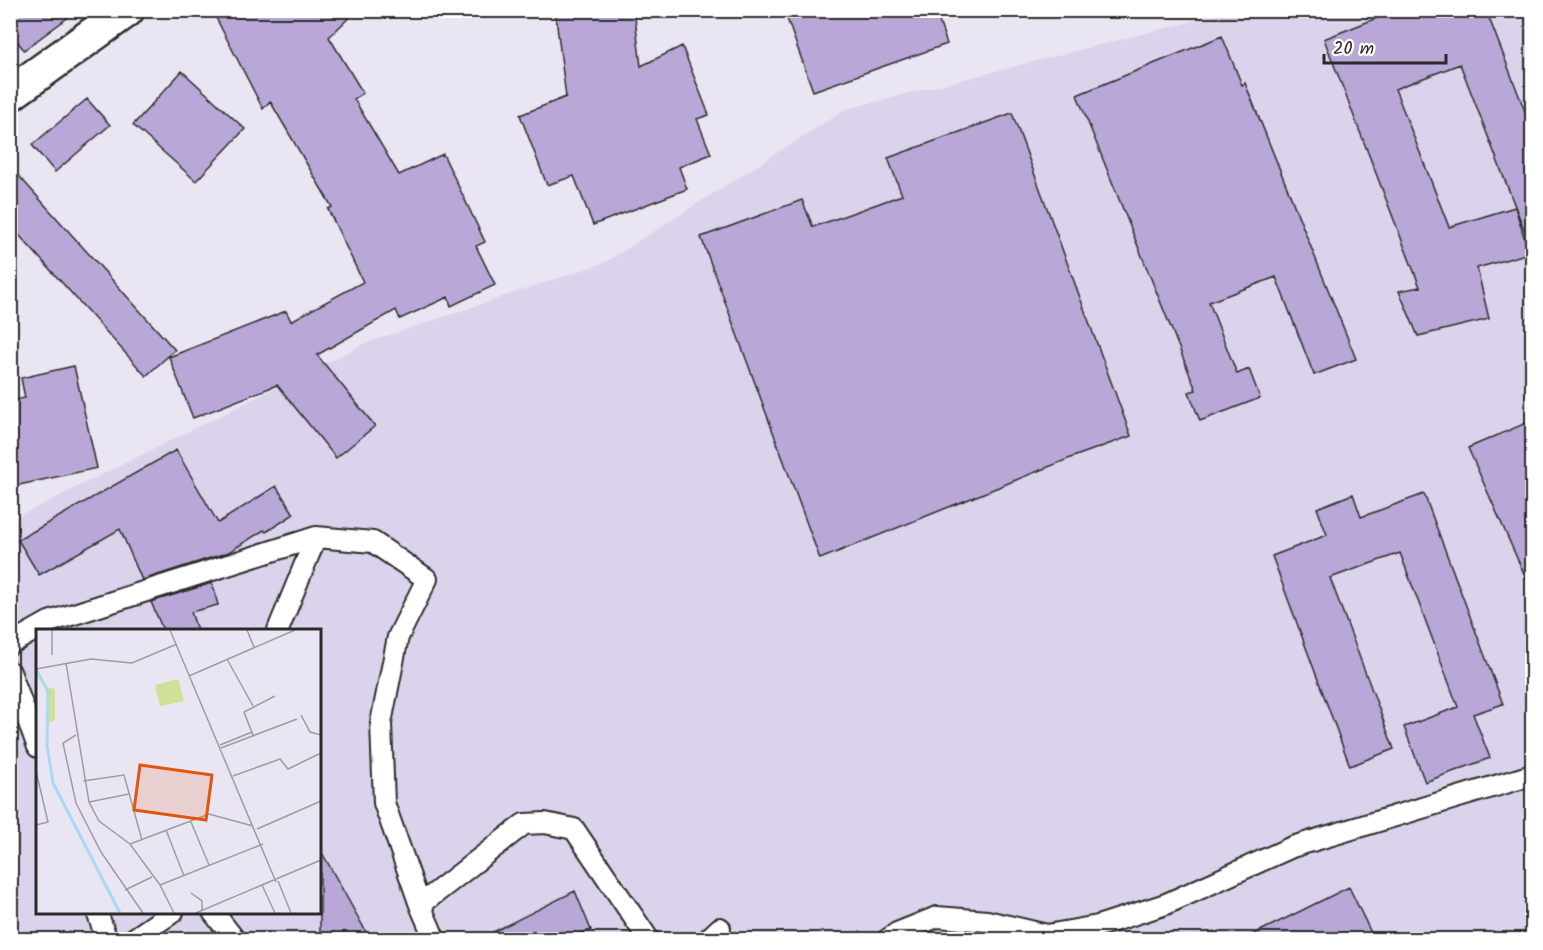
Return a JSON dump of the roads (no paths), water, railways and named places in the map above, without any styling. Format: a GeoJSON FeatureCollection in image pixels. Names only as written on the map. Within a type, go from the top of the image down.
{"type":"FeatureCollection","features":[{"type":"Feature","properties":{"kind":"street"},"geometry":{"type":"LineString","coordinates":[[10,94],[127,10]]}},
{"type":"Feature","properties":{"kind":"lane"},"geometry":{"type":"LineString","coordinates":[[278,629],[316,537]]}},
{"type":"Feature","properties":{"kind":"lane"},"geometry":{"type":"LineString","coordinates":[[37,629],[49,622],[316,537],[373,542],[427,579],[398,637],[381,723],[384,803],[420,905],[435,939]]}},
{"type":"Feature","properties":{"kind":"lane"},"geometry":{"type":"LineString","coordinates":[[10,644],[36,629]]}},
{"type":"Feature","properties":{"kind":"lane"},"geometry":{"type":"LineString","coordinates":[[10,672],[36,742]]}},
{"type":"Feature","properties":{"kind":"lane"},"geometry":{"type":"LineString","coordinates":[[887,939],[937,917],[987,921],[1047,935],[1098,926],[1167,904],[1292,847],[1533,775]]}},
{"type":"Feature","properties":{"kind":"lane"},"geometry":{"type":"LineString","coordinates":[[420,905],[524,824],[545,823],[574,829],[649,939]]}},
{"type":"Feature","properties":{"kind":"lane"},"geometry":{"type":"LineString","coordinates":[[99,914],[107,939]]}},
{"type":"Feature","properties":{"kind":"lane"},"geometry":{"type":"LineString","coordinates":[[132,939],[170,914]]}},
{"type":"Feature","properties":{"kind":"lane"},"geometry":{"type":"LineString","coordinates":[[215,914],[235,939]]}}]}
